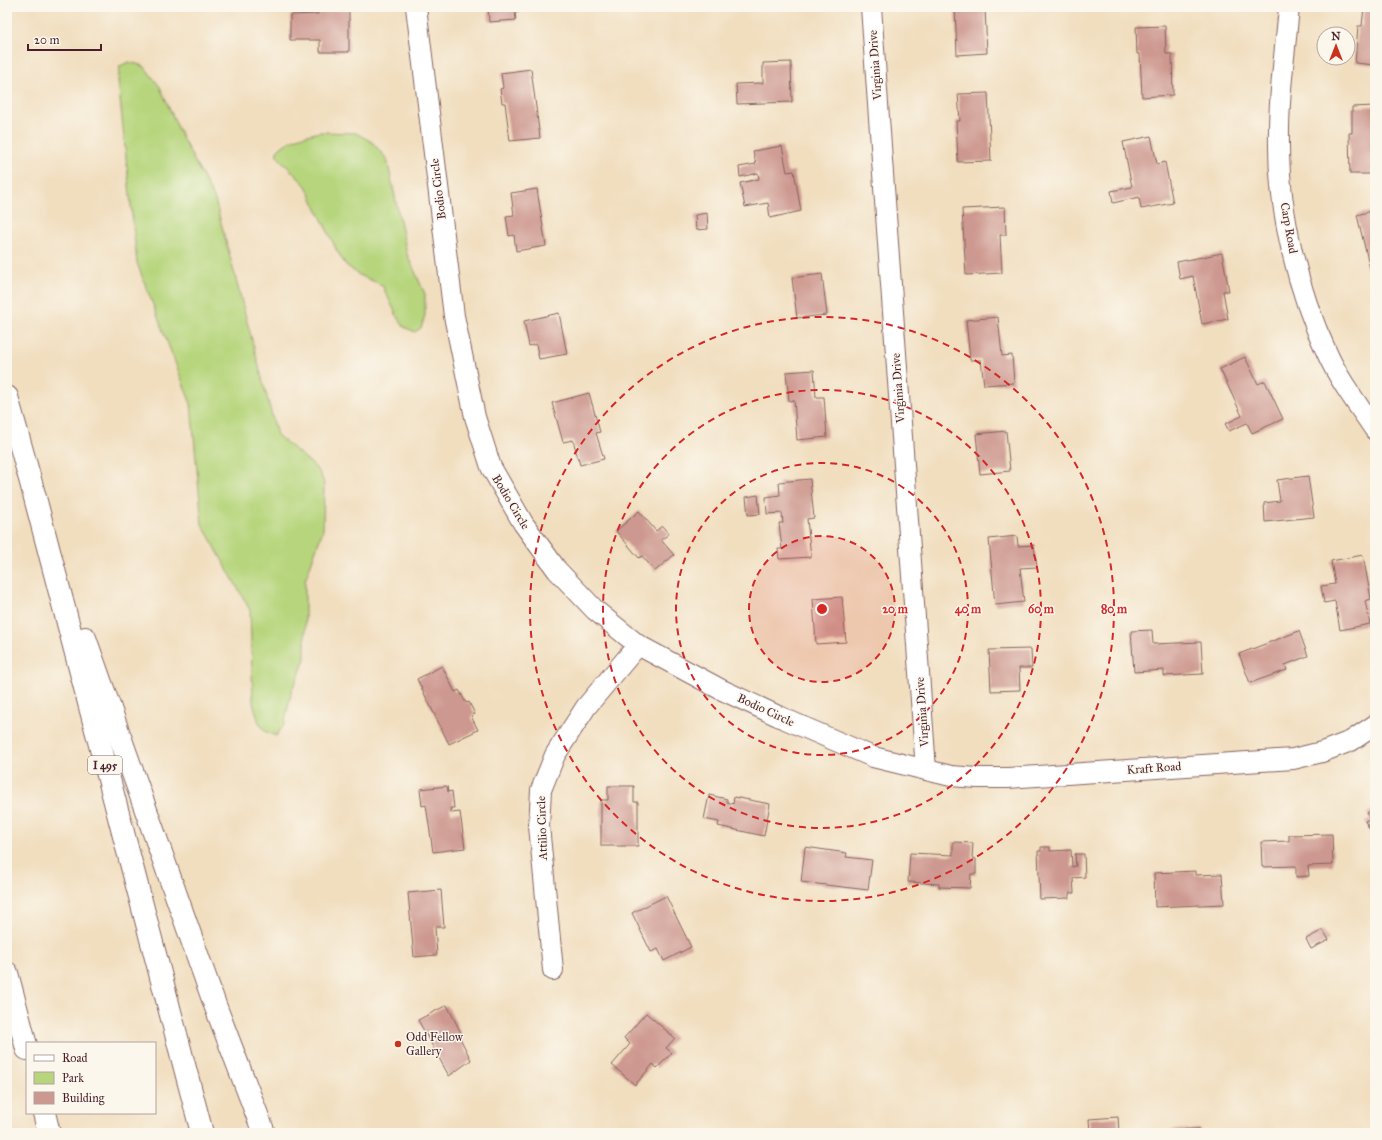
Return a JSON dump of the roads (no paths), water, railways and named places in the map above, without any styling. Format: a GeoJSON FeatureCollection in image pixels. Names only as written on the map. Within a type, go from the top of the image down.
{"type":"FeatureCollection","features":[{"type":"Feature","properties":{"kind":"highway","name":"I 495"},"geometry":{"type":"LineString","coordinates":[[7,397],[33,490],[202,1133]]}},
{"type":"Feature","properties":{"kind":"highway"},"geometry":{"type":"LineString","coordinates":[[33,490],[215,1005],[264,1133]]}},
{"type":"Feature","properties":{"kind":"highway"},"geometry":{"type":"LineString","coordinates":[[7,973],[26,1045]]}},
{"type":"Feature","properties":{"kind":"highway"},"geometry":{"type":"LineString","coordinates":[[44,1114],[49,1133]]}},
{"type":"Feature","properties":{"kind":"street","name":"Bodio Circle"},"geometry":{"type":"LineString","coordinates":[[416,7],[454,316],[475,417],[491,467],[523,523],[557,570],[595,610],[638,645],[720,689],[778,716],[873,757],[926,770]]}},
{"type":"Feature","properties":{"kind":"street","name":"Virginia Drive"},"geometry":{"type":"LineString","coordinates":[[871,7],[926,770]]}},
{"type":"Feature","properties":{"kind":"street","name":"Carp Road"},"geometry":{"type":"LineString","coordinates":[[1289,7],[1280,106],[1279,147],[1282,189],[1288,232],[1300,281],[1312,317],[1327,354],[1375,430]]}},
{"type":"Feature","properties":{"kind":"street","name":"Attilio Circle"},"geometry":{"type":"LineString","coordinates":[[553,970],[540,826],[541,790],[555,755],[586,707],[638,645]]}},
{"type":"Feature","properties":{"kind":"street","name":"Kraft Road"},"geometry":{"type":"LineString","coordinates":[[926,770],[951,776],[1008,778],[1293,759],[1322,752],[1352,741],[1375,725]]}},
{"type":"Feature","properties":{"kind":"place","name":"Odd Fellow Gallery"},"geometry":{"type":"Point","coordinates":[398,1044]}}]}
